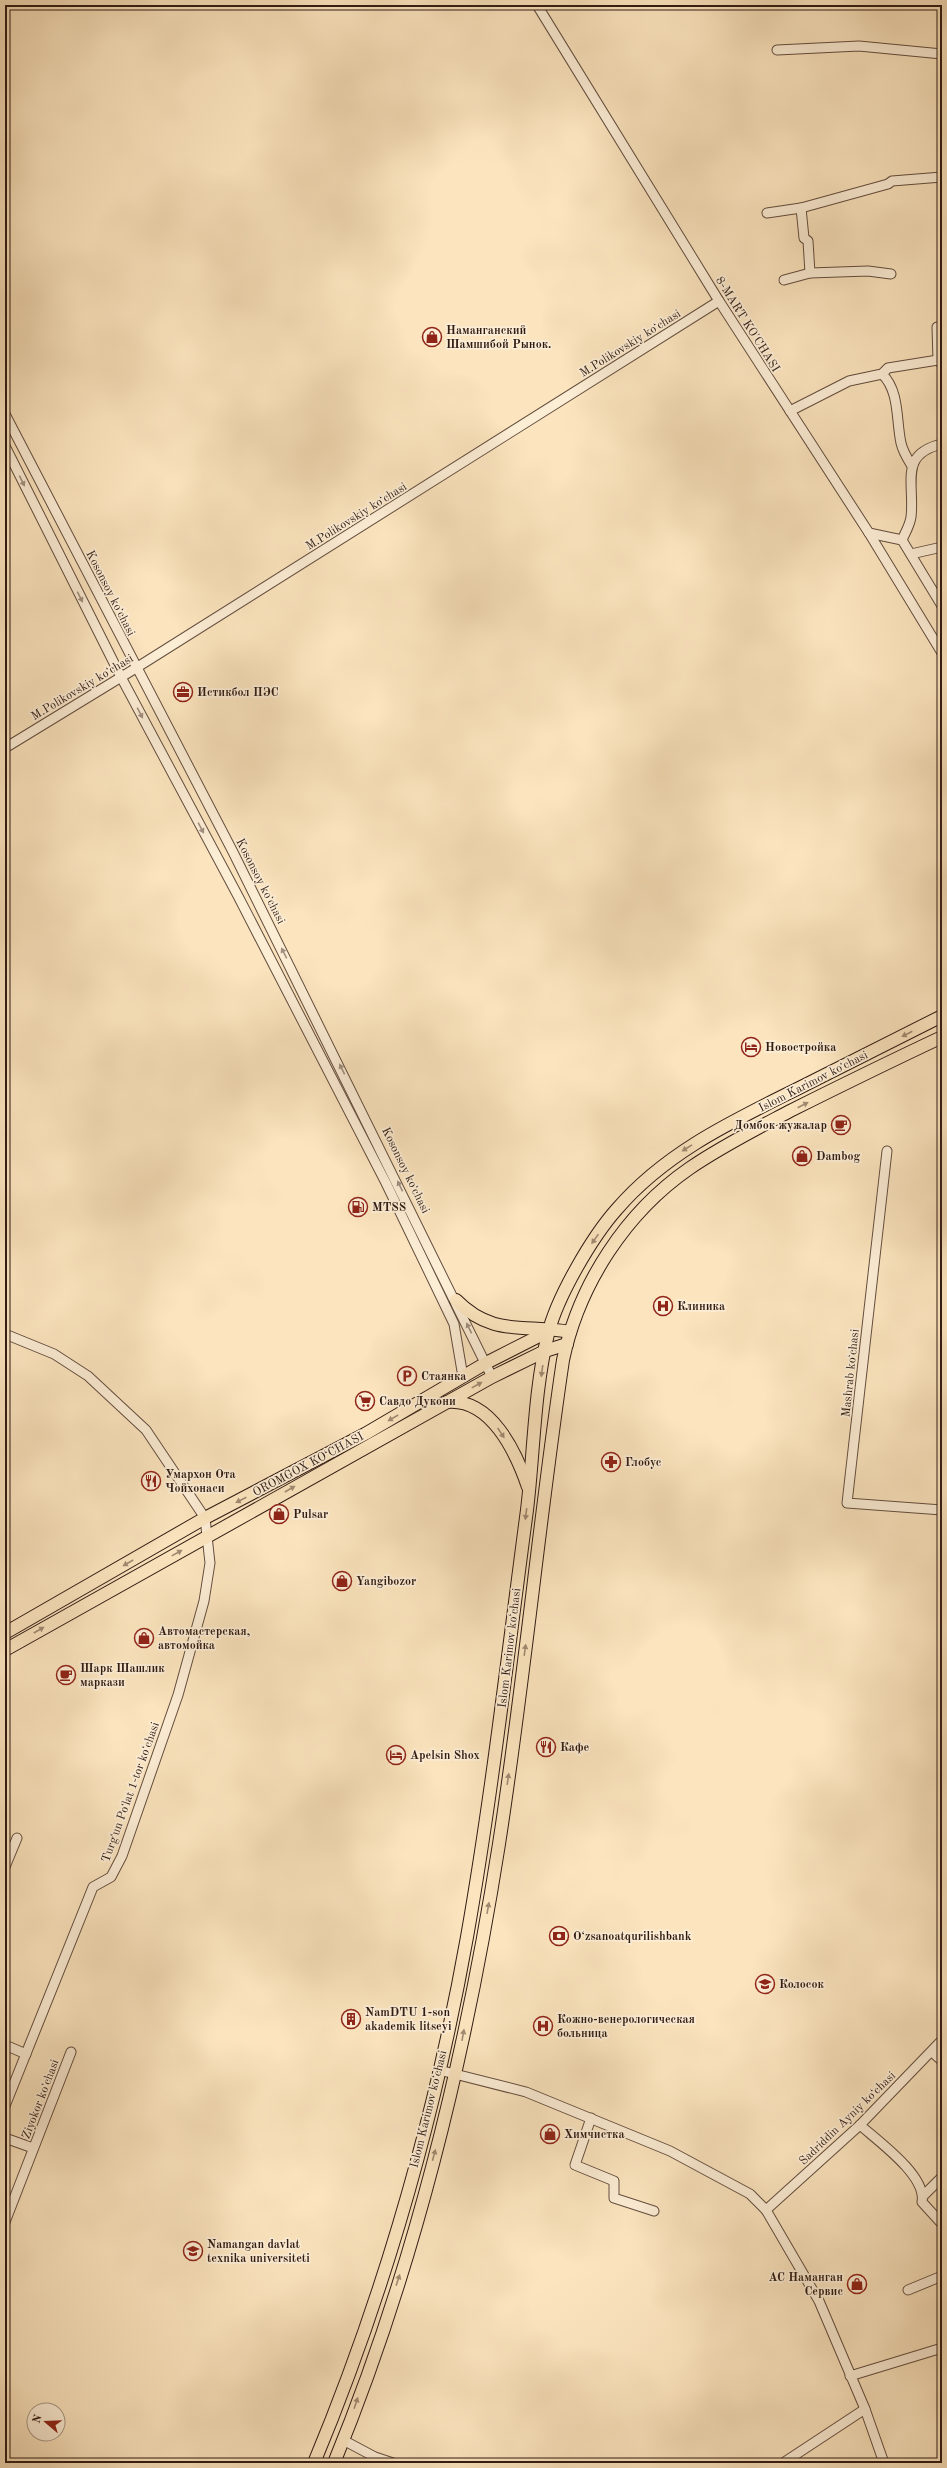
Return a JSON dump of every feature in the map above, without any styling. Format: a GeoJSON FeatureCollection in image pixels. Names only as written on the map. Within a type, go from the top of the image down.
{"type":"FeatureCollection","features":[{"type":"Feature","properties":{"kind":"main road","name":"Islom Karimov koʻchasi"},"geometry":{"type":"LineString","coordinates":[[314,2463],[330,2425],[401,2217],[439,2070],[466,1940],[484,1834],[529,1491],[545,1350],[549,1331],[587,1252],[615,1211],[640,1185],[681,1152],[720,1128],[942,1016]]}},
{"type":"Feature","properties":{"kind":"main road","name":"Islom Karimov koʻchasi"},"geometry":{"type":"LineString","coordinates":[[334,2463],[412,2239],[456,2074],[499,1843],[567,1344],[582,1301],[599,1268],[622,1234],[653,1199],[689,1169],[731,1142],[942,1037]]}},
{"type":"Feature","properties":{"kind":"main road"},"geometry":{"type":"LineString","coordinates":[[456,1300],[470,1313],[484,1322],[495,1325],[570,1332]]}},
{"type":"Feature","properties":{"kind":"main road","name":"OROMGOX KO‘CHASI"},"geometry":{"type":"LineString","coordinates":[[5,1633],[205,1518],[365,1434],[486,1363],[549,1331]]}},
{"type":"Feature","properties":{"kind":"main road","name":"OROMGOX KO‘CHASI"},"geometry":{"type":"LineString","coordinates":[[5,1650],[492,1376],[545,1350],[567,1344]]}},
{"type":"Feature","properties":{"kind":"main road"},"geometry":{"type":"LineString","coordinates":[[446,1403],[470,1405],[487,1416],[498,1428],[514,1455],[529,1491]]}},
{"type":"Feature","properties":{"kind":"street","name":"8-MART KO'CHASI"},"geometry":{"type":"LineString","coordinates":[[537,5],[719,301],[869,533],[942,653]]}},
{"type":"Feature","properties":{"kind":"street"},"geometry":{"type":"LineString","coordinates":[[777,50],[859,46],[942,54]]}},
{"type":"Feature","properties":{"kind":"street"},"geometry":{"type":"LineString","coordinates":[[767,213],[801,208],[888,184],[892,181],[942,177]]}},
{"type":"Feature","properties":{"kind":"street"},"geometry":{"type":"LineString","coordinates":[[801,208],[804,238],[808,241],[810,273]]}},
{"type":"Feature","properties":{"kind":"street"},"geometry":{"type":"LineString","coordinates":[[784,280],[810,273],[868,271],[891,274]]}},
{"type":"Feature","properties":{"kind":"street","name":"M.Polikovskiy koʻchasi"},"geometry":{"type":"LineString","coordinates":[[5,748],[136,668],[719,301]]}},
{"type":"Feature","properties":{"kind":"street"},"geometry":{"type":"LineString","coordinates":[[790,411],[849,382],[882,374],[888,368],[940,362],[937,327]]}},
{"type":"Feature","properties":{"kind":"street"},"geometry":{"type":"LineString","coordinates":[[882,374],[890,387],[897,409],[901,443],[912,466],[911,518],[902,540]]}},
{"type":"Feature","properties":{"kind":"street","name":"Kosonsoy koʻchasi"},"geometry":{"type":"LineString","coordinates":[[5,414],[136,668],[234,852],[456,1300],[492,1376]]}},
{"type":"Feature","properties":{"kind":"street"},"geometry":{"type":"LineString","coordinates":[[912,466],[922,451],[942,444]]}},
{"type":"Feature","properties":{"kind":"street","name":"Kosonsoy koʻchasi"},"geometry":{"type":"LineString","coordinates":[[5,446],[121,677],[238,896],[374,1160],[439,1292],[454,1324],[463,1377]]}},
{"type":"Feature","properties":{"kind":"street"},"geometry":{"type":"LineString","coordinates":[[869,533],[902,540],[942,606]]}},
{"type":"Feature","properties":{"kind":"street"},"geometry":{"type":"LineString","coordinates":[[911,554],[942,546]]}},
{"type":"Feature","properties":{"kind":"street","name":"Mashrab koʻchasi"},"geometry":{"type":"LineString","coordinates":[[887,1151],[847,1503],[942,1510]]}},
{"type":"Feature","properties":{"kind":"street"},"geometry":{"type":"LineString","coordinates":[[5,1334],[54,1354],[88,1376],[146,1430],[205,1518]]}},
{"type":"Feature","properties":{"kind":"street","name":"Turgʻun Poʻlat 1-tor koʻchasi"},"geometry":{"type":"LineString","coordinates":[[5,2106],[93,1887],[111,1877],[122,1856],[178,1696],[200,1616],[210,1563],[205,1518]]}},
{"type":"Feature","properties":{"kind":"street"},"geometry":{"type":"LineString","coordinates":[[5,1867],[17,1838]]}},
{"type":"Feature","properties":{"kind":"street","name":"Sadriddin Ayniy koʻchasi"},"geometry":{"type":"LineString","coordinates":[[766,2210],[860,2125],[942,2040]]}},
{"type":"Feature","properties":{"kind":"street"},"geometry":{"type":"LineString","coordinates":[[5,2045],[26,2054]]}},
{"type":"Feature","properties":{"kind":"street","name":"Ziyokor koʻchasi"},"geometry":{"type":"LineString","coordinates":[[5,2222],[71,2052]]}},
{"type":"Feature","properties":{"kind":"street"},"geometry":{"type":"LineString","coordinates":[[932,2052],[942,2061]]}},
{"type":"Feature","properties":{"kind":"street"},"geometry":{"type":"LineString","coordinates":[[439,2070],[526,2092],[670,2151],[724,2178],[750,2194],[766,2210],[819,2301],[850,2376],[866,2409],[884,2463]]}},
{"type":"Feature","properties":{"kind":"street"},"geometry":{"type":"LineString","coordinates":[[591,2118],[575,2165],[614,2181],[614,2198],[654,2211]]}},
{"type":"Feature","properties":{"kind":"street"},"geometry":{"type":"LineString","coordinates":[[860,2125],[911,2172],[923,2196]]}},
{"type":"Feature","properties":{"kind":"street"},"geometry":{"type":"LineString","coordinates":[[5,2138],[33,2148]]}},
{"type":"Feature","properties":{"kind":"street"},"geometry":{"type":"LineString","coordinates":[[942,2176],[923,2196],[922,2202],[942,2224]]}},
{"type":"Feature","properties":{"kind":"street"},"geometry":{"type":"LineString","coordinates":[[908,2290],[942,2276]]}},
{"type":"Feature","properties":{"kind":"street"},"geometry":{"type":"LineString","coordinates":[[850,2376],[942,2348]]}},
{"type":"Feature","properties":{"kind":"street"},"geometry":{"type":"LineString","coordinates":[[784,2463],[866,2409]]}},
{"type":"Feature","properties":{"kind":"street"},"geometry":{"type":"LineString","coordinates":[[343,2440],[375,2457],[393,2463]]}},
{"type":"Feature","properties":{"kind":"place","name":"Наманганский Шамшибой Рынок."},"geometry":{"type":"Point","coordinates":[432,337]}},
{"type":"Feature","properties":{"kind":"place","name":"Истикбол ПЭС"},"geometry":{"type":"Point","coordinates":[183,692]}},
{"type":"Feature","properties":{"kind":"place","name":"Новостройка"},"geometry":{"type":"Point","coordinates":[751,1047]}},
{"type":"Feature","properties":{"kind":"place","name":"Домбок жужалар"},"geometry":{"type":"Point","coordinates":[841,1125]}},
{"type":"Feature","properties":{"kind":"place","name":"Dambog"},"geometry":{"type":"Point","coordinates":[802,1156]}},
{"type":"Feature","properties":{"kind":"place","name":"MTSS"},"geometry":{"type":"Point","coordinates":[358,1207]}},
{"type":"Feature","properties":{"kind":"place","name":"Клиника"},"geometry":{"type":"Point","coordinates":[663,1306]}},
{"type":"Feature","properties":{"kind":"place","name":"Стаянка"},"geometry":{"type":"Point","coordinates":[407,1376]}},
{"type":"Feature","properties":{"kind":"place","name":"Савдо Дукони"},"geometry":{"type":"Point","coordinates":[365,1401]}},
{"type":"Feature","properties":{"kind":"place","name":"Глобус"},"geometry":{"type":"Point","coordinates":[611,1462]}},
{"type":"Feature","properties":{"kind":"place","name":"Умархон Ота Чойхонаси"},"geometry":{"type":"Point","coordinates":[151,1481]}},
{"type":"Feature","properties":{"kind":"place","name":"Pulsar"},"geometry":{"type":"Point","coordinates":[279,1514]}},
{"type":"Feature","properties":{"kind":"place","name":"Yangibozor"},"geometry":{"type":"Point","coordinates":[342,1581]}},
{"type":"Feature","properties":{"kind":"place","name":"Автомастерская, автомойка"},"geometry":{"type":"Point","coordinates":[144,1638]}},
{"type":"Feature","properties":{"kind":"place","name":"Шарк Шашлик маркази"},"geometry":{"type":"Point","coordinates":[66,1675]}},
{"type":"Feature","properties":{"kind":"place","name":"Кафе"},"geometry":{"type":"Point","coordinates":[546,1747]}},
{"type":"Feature","properties":{"kind":"place","name":"Apelsin Shox"},"geometry":{"type":"Point","coordinates":[396,1755]}},
{"type":"Feature","properties":{"kind":"place","name":"Oʻzsanoatqurilishbank"},"geometry":{"type":"Point","coordinates":[559,1936]}},
{"type":"Feature","properties":{"kind":"place","name":"Колосок"},"geometry":{"type":"Point","coordinates":[765,1984]}},
{"type":"Feature","properties":{"kind":"place","name":"NamDTU 1-son akademik litseyi"},"geometry":{"type":"Point","coordinates":[351,2019]}},
{"type":"Feature","properties":{"kind":"place","name":"Кожно-венерологическая больница"},"geometry":{"type":"Point","coordinates":[543,2026]}},
{"type":"Feature","properties":{"kind":"place","name":"Химчистка"},"geometry":{"type":"Point","coordinates":[550,2134]}},
{"type":"Feature","properties":{"kind":"place","name":"Namangan davlat texnika universiteti"},"geometry":{"type":"Point","coordinates":[193,2251]}},
{"type":"Feature","properties":{"kind":"place","name":"АС Наманган Сервис"},"geometry":{"type":"Point","coordinates":[857,2284]}}]}
